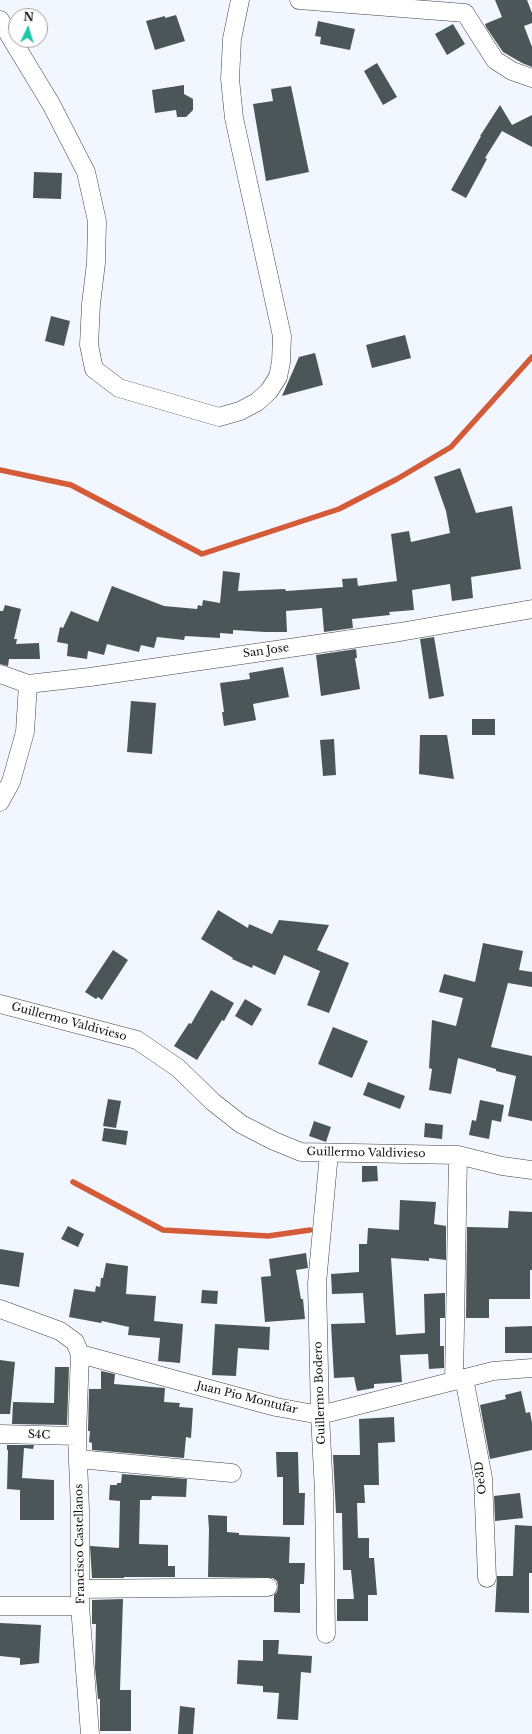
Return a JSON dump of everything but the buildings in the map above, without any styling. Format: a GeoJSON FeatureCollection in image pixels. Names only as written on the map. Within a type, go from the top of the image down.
{"type":"FeatureCollection","features":[{"type":"Feature","properties":{"kind":"street"},"geometry":{"type":"LineString","coordinates":[[0,20],[51,104],[86,172],[97,221],[96,263],[91,304],[89,344],[94,369],[119,388],[219,417],[240,411],[257,402],[269,392],[278,377],[281,362],[282,336],[234,118],[230,79],[232,39],[240,0]]}},
{"type":"Feature","properties":{"kind":"street"},"geometry":{"type":"LineString","coordinates":[[299,0],[466,6],[495,60],[512,71],[532,78]]}},
{"type":"Feature","properties":{"kind":"street","name":"San Jose"},"geometry":{"type":"LineString","coordinates":[[0,674],[28,684],[90,677],[392,633],[532,609]]}},
{"type":"Feature","properties":{"kind":"street"},"geometry":{"type":"LineString","coordinates":[[0,802],[11,782],[24,732],[28,684]]}},
{"type":"Feature","properties":{"kind":"street","name":"Guillermo Valdivieso"},"geometry":{"type":"LineString","coordinates":[[0,1004],[137,1040],[178,1068],[213,1102],[241,1124],[274,1141],[301,1152],[458,1155],[502,1166],[532,1170]]}},
{"type":"Feature","properties":{"kind":"street","name":"Guillermo Bodero"},"geometry":{"type":"LineString","coordinates":[[326,1634],[324,1492],[320,1415],[317,1283],[329,1153]]}},
{"type":"Feature","properties":{"kind":"street","name":"Oe3D"},"geometry":{"type":"LineString","coordinates":[[458,1155],[459,1380],[483,1478],[487,1578]]}},
{"type":"Feature","properties":{"kind":"street"},"geometry":{"type":"LineString","coordinates":[[0,1309],[60,1331],[75,1342],[80,1354]]}},
{"type":"Feature","properties":{"kind":"street","name":"Juan Pio Montufar"},"geometry":{"type":"LineString","coordinates":[[80,1354],[276,1408],[320,1415],[493,1371],[532,1368]]}},
{"type":"Feature","properties":{"kind":"street","name":"Francisco Castellanos"},"geometry":{"type":"LineString","coordinates":[[80,1354],[77,1436],[80,1597],[90,1734]]}},
{"type":"Feature","properties":{"kind":"street","name":"S4C"},"geometry":{"type":"LineString","coordinates":[[0,1434],[77,1436]]}},
{"type":"Feature","properties":{"kind":"street"},"geometry":{"type":"LineString","coordinates":[[78,1459],[232,1472]]}},
{"type":"Feature","properties":{"kind":"street"},"geometry":{"type":"LineString","coordinates":[[0,1606],[80,1597],[268,1587]]}},
{"type":"Feature","properties":{"kind":"waterway"},"geometry":{"type":"LineString","coordinates":[[0,470],[71,485],[202,554],[339,509],[397,479],[451,447],[532,357]]}},
{"type":"Feature","properties":{"kind":"waterway"},"geometry":{"type":"LineString","coordinates":[[73,1182],[163,1230],[268,1236],[310,1230]]}}]}
